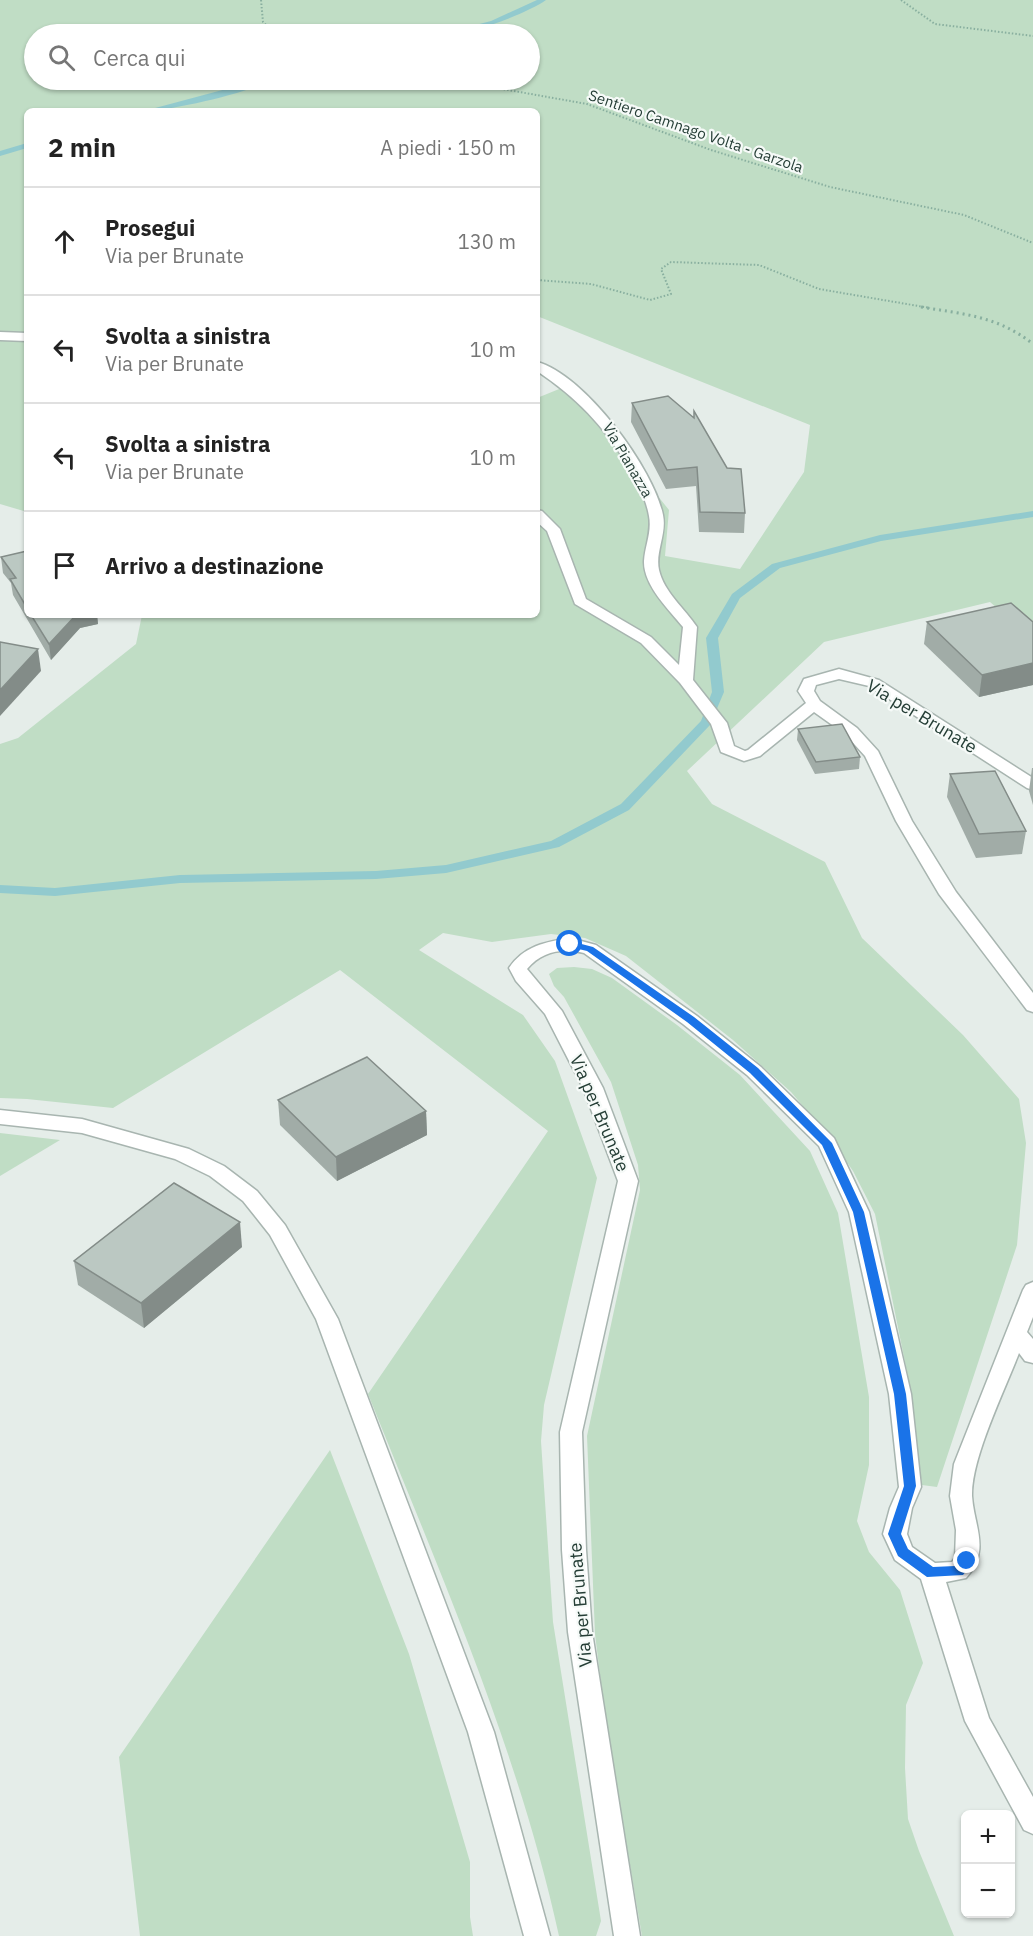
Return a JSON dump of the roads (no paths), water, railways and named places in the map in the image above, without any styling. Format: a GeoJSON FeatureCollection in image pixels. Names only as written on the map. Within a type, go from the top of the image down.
{"type":"FeatureCollection","features":[{"type":"Feature","properties":{"kind":"street"},"geometry":{"type":"LineString","coordinates":[[0,336],[24,337]]}},
{"type":"Feature","properties":{"kind":"street","name":"Via Pianazza"},"geometry":{"type":"LineString","coordinates":[[540,368],[579,394],[603,417],[616,434],[650,493],[658,522],[651,565],[663,593],[690,627],[685,680]]}},
{"type":"Feature","properties":{"kind":"street"},"geometry":{"type":"LineString","coordinates":[[540,517],[553,529],[580,601],[646,640],[685,680],[718,723],[727,749],[744,756],[754,753],[814,704],[851,731],[872,754],[904,821],[948,894],[1033,1006]]}},
{"type":"Feature","properties":{"kind":"street","name":"Via per Brunate"},"geometry":{"type":"LineString","coordinates":[[814,704],[806,691],[809,682],[823,677],[839,674],[874,683],[1033,785]]}},
{"type":"Feature","properties":{"kind":"street","name":"Via per Brunate"},"geometry":{"type":"LineString","coordinates":[[627,1936],[580,1632],[574,1550],[571,1432],[628,1181],[593,1088],[553,1011],[522,976],[518,968],[528,956],[547,947],[570,944],[590,949],[690,1020],[754,1071],[827,1143],[859,1212],[900,1394],[910,1486],[895,1534],[903,1553],[931,1573]]}},
{"type":"Feature","properties":{"kind":"street"},"geometry":{"type":"LineString","coordinates":[[0,1117],[82,1126],[182,1154],[217,1171],[250,1196],[278,1230],[327,1319],[482,1732],[537,1936]]}},
{"type":"Feature","properties":{"kind":"street"},"geometry":{"type":"LineString","coordinates":[[1033,1290],[964,1464],[961,1496],[968,1530],[967,1561],[958,1571],[931,1573],[977,1721],[1033,1822]]}},
{"type":"Feature","properties":{"kind":"street"},"geometry":{"type":"LineString","coordinates":[[1016,1332],[1033,1355]]}},
{"type":"Feature","properties":{"kind":"waterway"},"geometry":{"type":"LineString","coordinates":[[485,24],[543,0]]}},
{"type":"Feature","properties":{"kind":"waterway"},"geometry":{"type":"LineString","coordinates":[[161,108],[234,90]]}},
{"type":"Feature","properties":{"kind":"waterway"},"geometry":{"type":"LineString","coordinates":[[0,154],[24,146]]}},
{"type":"Feature","properties":{"kind":"waterway"},"geometry":{"type":"LineString","coordinates":[[0,889],[55,892],[180,879],[376,875],[446,869],[555,844],[625,807],[706,722],[718,692],[712,638],[736,596],[776,566],[880,538],[1033,514]]}}]}
